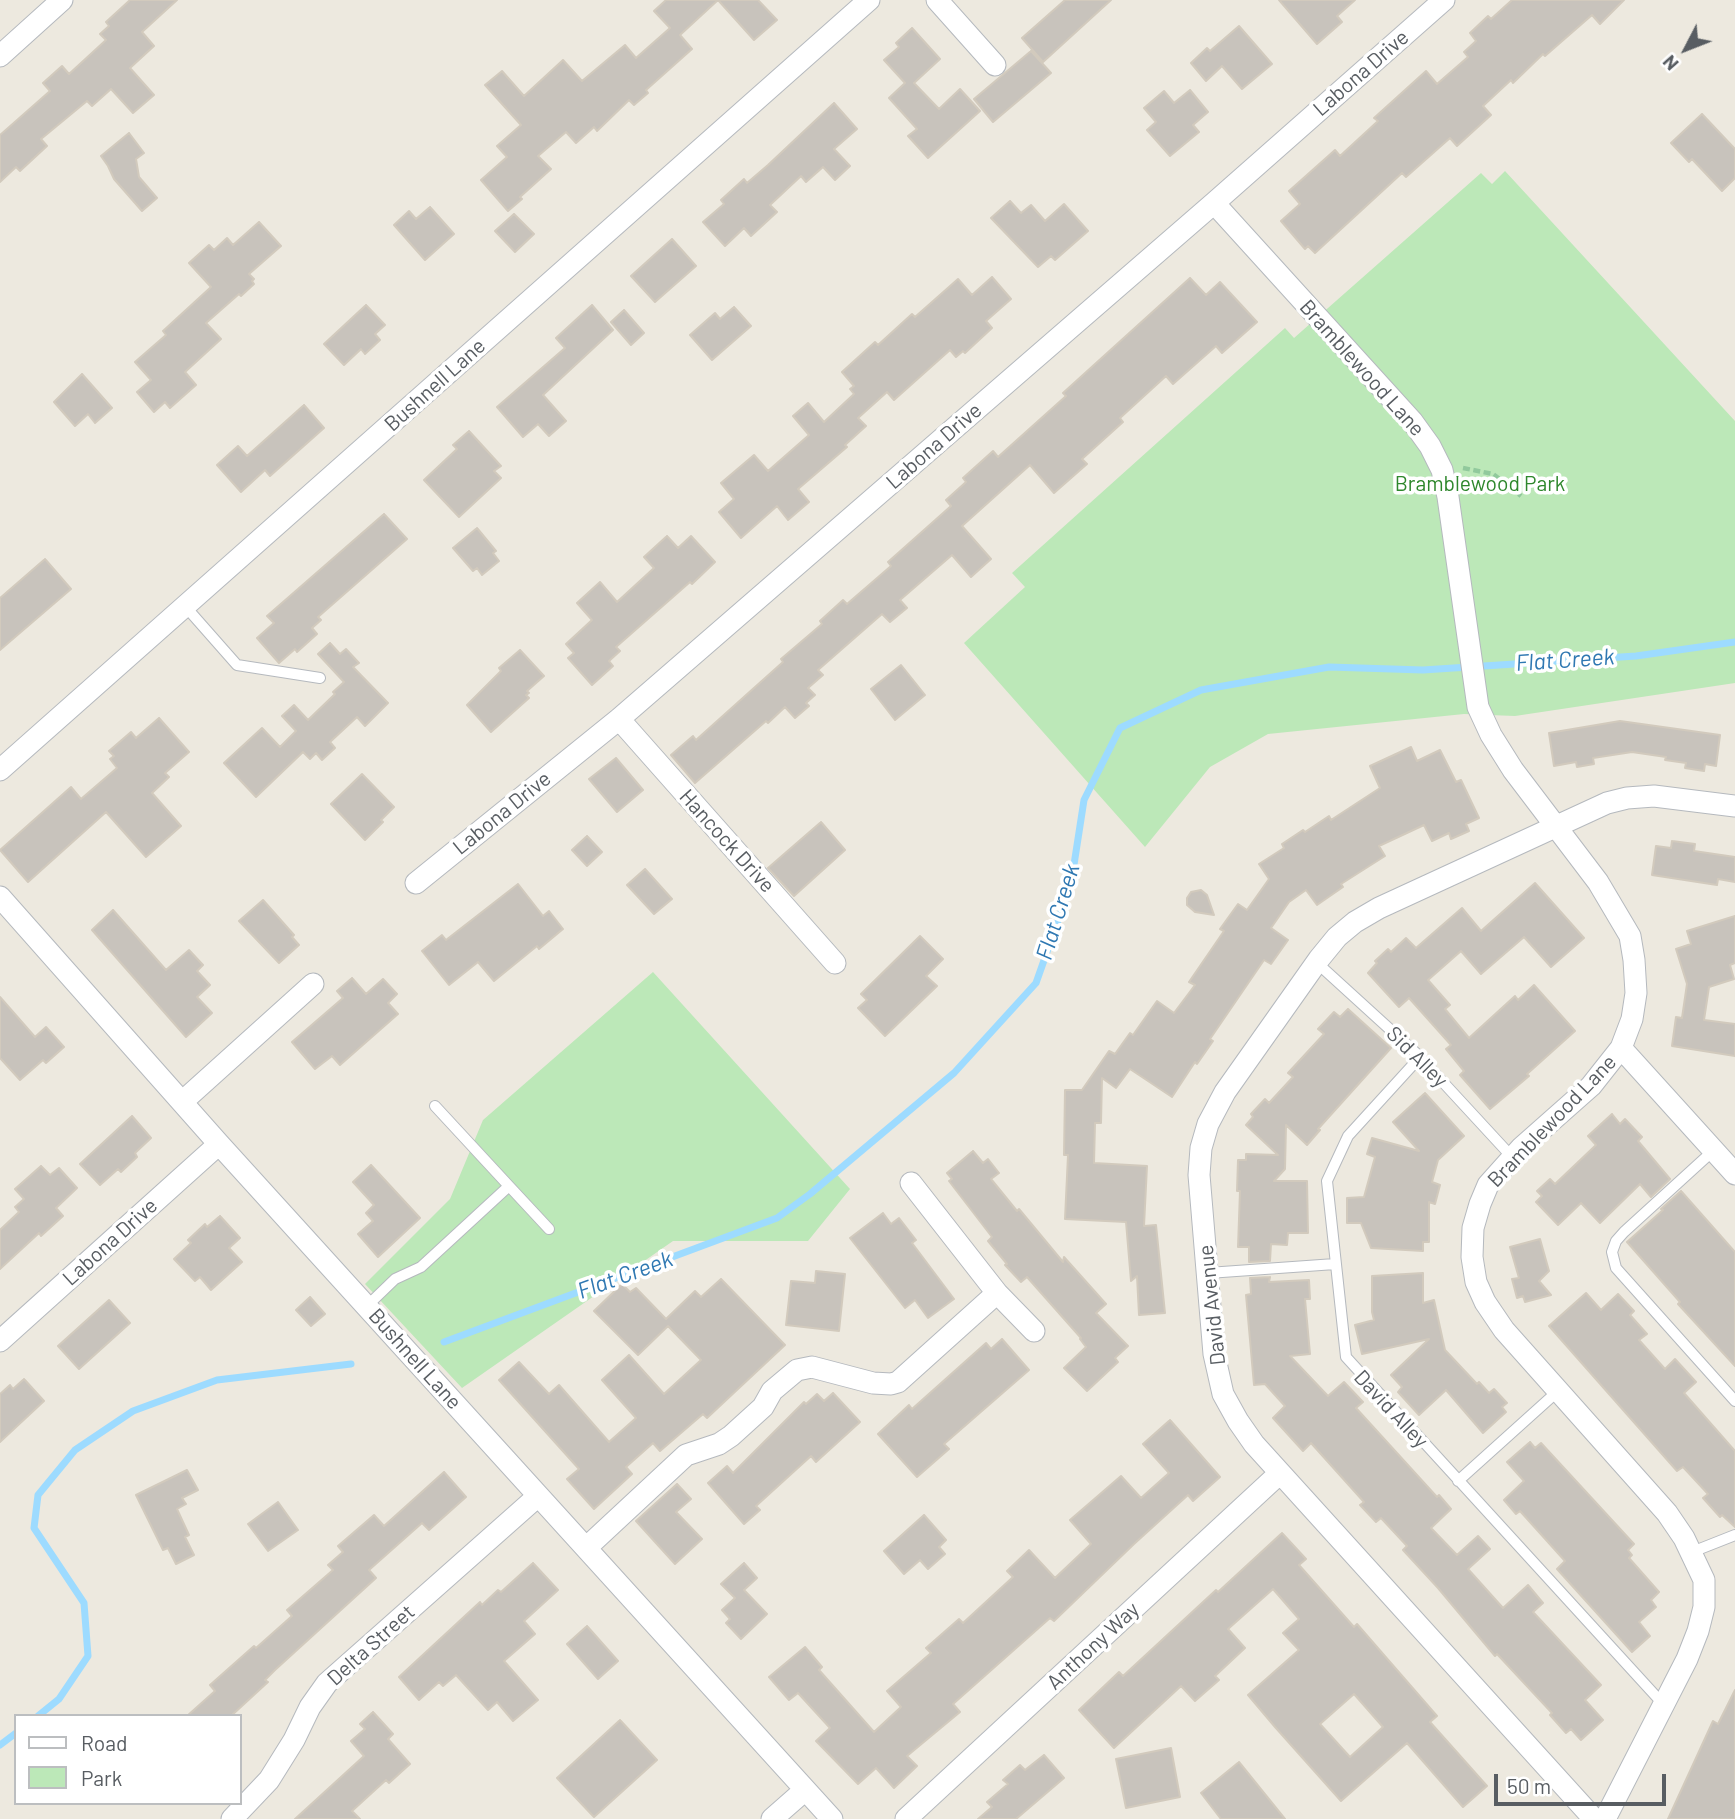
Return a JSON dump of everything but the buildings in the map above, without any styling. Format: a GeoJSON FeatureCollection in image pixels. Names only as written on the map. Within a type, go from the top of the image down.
{"type":"FeatureCollection","features":[{"type":"Feature","properties":{"kind":"street"},"geometry":{"type":"LineString","coordinates":[[0,56],[62,0]]}},
{"type":"Feature","properties":{"kind":"street","name":"Bushnell Lane"},"geometry":{"type":"LineString","coordinates":[[0,770],[869,0]]}},
{"type":"Feature","properties":{"kind":"street"},"geometry":{"type":"LineString","coordinates":[[937,0],[995,65]]}},
{"type":"Feature","properties":{"kind":"street","name":"Labona Drive"},"geometry":{"type":"LineString","coordinates":[[415,883],[619,719],[1444,0]]}},
{"type":"Feature","properties":{"kind":"street","name":"Bramblewood Lane"},"geometry":{"type":"LineString","coordinates":[[1214,203],[1412,421],[1430,446],[1441,470],[1448,497],[1478,707],[1491,735],[1513,769],[1598,882],[1630,936],[1636,993],[1632,1019],[1621,1048],[1591,1086],[1512,1157],[1488,1185],[1479,1204],[1473,1228],[1472,1257],[1476,1282],[1485,1302],[1504,1330],[1667,1513],[1692,1552],[1703,1580],[1704,1607],[1687,1659],[1605,1819]]}},
{"type":"Feature","properties":{"kind":"street","name":"Hancock Drive"},"geometry":{"type":"LineString","coordinates":[[619,719],[835,963]]}},
{"type":"Feature","properties":{"kind":"street","name":"David Avenue"},"geometry":{"type":"LineString","coordinates":[[1594,1819],[1280,1474],[1254,1444],[1223,1394],[1214,1354],[1199,1175],[1201,1148],[1208,1124],[1225,1092],[1316,962],[1337,937],[1379,908],[1607,803],[1654,796],[1735,806]]}},
{"type":"Feature","properties":{"kind":"street","name":"Bushnell Lane"},"geometry":{"type":"LineString","coordinates":[[0,897],[219,1144],[832,1819]]}},
{"type":"Feature","properties":{"kind":"street"},"geometry":{"type":"LineString","coordinates":[[182,1102],[313,984]]}},
{"type":"Feature","properties":{"kind":"street"},"geometry":{"type":"LineString","coordinates":[[1621,1048],[1735,1174]]}},
{"type":"Feature","properties":{"kind":"street","name":"Labona Drive"},"geometry":{"type":"LineString","coordinates":[[0,1341],[219,1144]]}},
{"type":"Feature","properties":{"kind":"street"},"geometry":{"type":"LineString","coordinates":[[911,1183],[997,1293],[1034,1331]]}},
{"type":"Feature","properties":{"kind":"street"},"geometry":{"type":"LineString","coordinates":[[586,1548],[686,1455],[719,1444],[731,1436],[763,1407],[772,1391],[797,1370],[812,1367],[873,1383],[898,1382],[997,1293]]}},
{"type":"Feature","properties":{"kind":"street","name":"Anthony Way"},"geometry":{"type":"LineString","coordinates":[[906,1819],[1280,1474]]}},
{"type":"Feature","properties":{"kind":"street","name":"Delta Street"},"geometry":{"type":"LineString","coordinates":[[232,1819],[249,1804],[275,1772],[310,1707],[327,1683],[538,1496]]}},
{"type":"Feature","properties":{"kind":"street"},"geometry":{"type":"LineString","coordinates":[[772,1819],[805,1790]]}},
{"type":"Feature","properties":{"kind":"lane"},"geometry":{"type":"LineString","coordinates":[[185,606],[237,665],[320,678]]}},
{"type":"Feature","properties":{"kind":"lane","name":"Sid Alley"},"geometry":{"type":"LineString","coordinates":[[1316,962],[1420,1057],[1512,1157]]}},
{"type":"Feature","properties":{"kind":"lane","name":"David Alley"},"geometry":{"type":"LineString","coordinates":[[1420,1057],[1359,1122],[1343,1145],[1330,1172],[1326,1190],[1344,1350],[1348,1362],[1664,1705]]}},
{"type":"Feature","properties":{"kind":"lane"},"geometry":{"type":"LineString","coordinates":[[435,1105],[549,1229]]}},
{"type":"Feature","properties":{"kind":"lane"},"geometry":{"type":"LineString","coordinates":[[1713,1150],[1624,1232],[1616,1241],[1612,1252],[1616,1268],[1735,1401]]}},
{"type":"Feature","properties":{"kind":"lane"},"geometry":{"type":"LineString","coordinates":[[367,1306],[395,1279],[421,1267],[509,1186]]}},
{"type":"Feature","properties":{"kind":"lane"},"geometry":{"type":"LineString","coordinates":[[1208,1273],[1335,1264]]}},
{"type":"Feature","properties":{"kind":"lane"},"geometry":{"type":"LineString","coordinates":[[1458,1481],[1558,1391]]}},
{"type":"Feature","properties":{"kind":"lane"},"geometry":{"type":"LineString","coordinates":[[1692,1552],[1735,1535]]}},
{"type":"Feature","properties":{"kind":"path"},"geometry":{"type":"LineString","coordinates":[[1441,470],[1468,468],[1493,474],[1521,496]]}},
{"type":"Feature","properties":{"kind":"green space","name":"Bramblewood Park"},"geometry":{"type":"Polygon","coordinates":[[[1505,171],[1735,421],[1735,683],[1515,716],[1464,714],[1268,734],[1210,767],[1145,847],[964,643],[1025,587],[1012,573],[1285,328],[1294,338],[1481,173],[1492,184],[1505,171]]]}},
{"type":"Feature","properties":{"kind":"green space"},"geometry":{"type":"Polygon","coordinates":[[[653,972],[850,1189],[808,1241],[673,1241],[462,1388],[365,1284],[450,1199],[483,1120],[653,972]]]}},
{"type":"Feature","properties":{"kind":"waterway","name":"Flat Creek"},"geometry":{"type":"LineString","coordinates":[[444,1342],[777,1218],[810,1194],[954,1073],[1036,983],[1071,884],[1084,800],[1120,728],[1201,690],[1329,667],[1423,670],[1636,656],[1735,642]]}},
{"type":"Feature","properties":{"kind":"waterway","name":"Flat Creek"},"geometry":{"type":"LineString","coordinates":[[40,1714],[59,1699],[88,1656],[84,1603],[34,1528],[38,1495],[75,1450],[133,1411],[217,1380],[351,1364]]}},
{"type":"Feature","properties":{"kind":"waterway","name":"Flat Creek"},"geometry":{"type":"LineString","coordinates":[[0,1745],[14,1734]]}}]}
